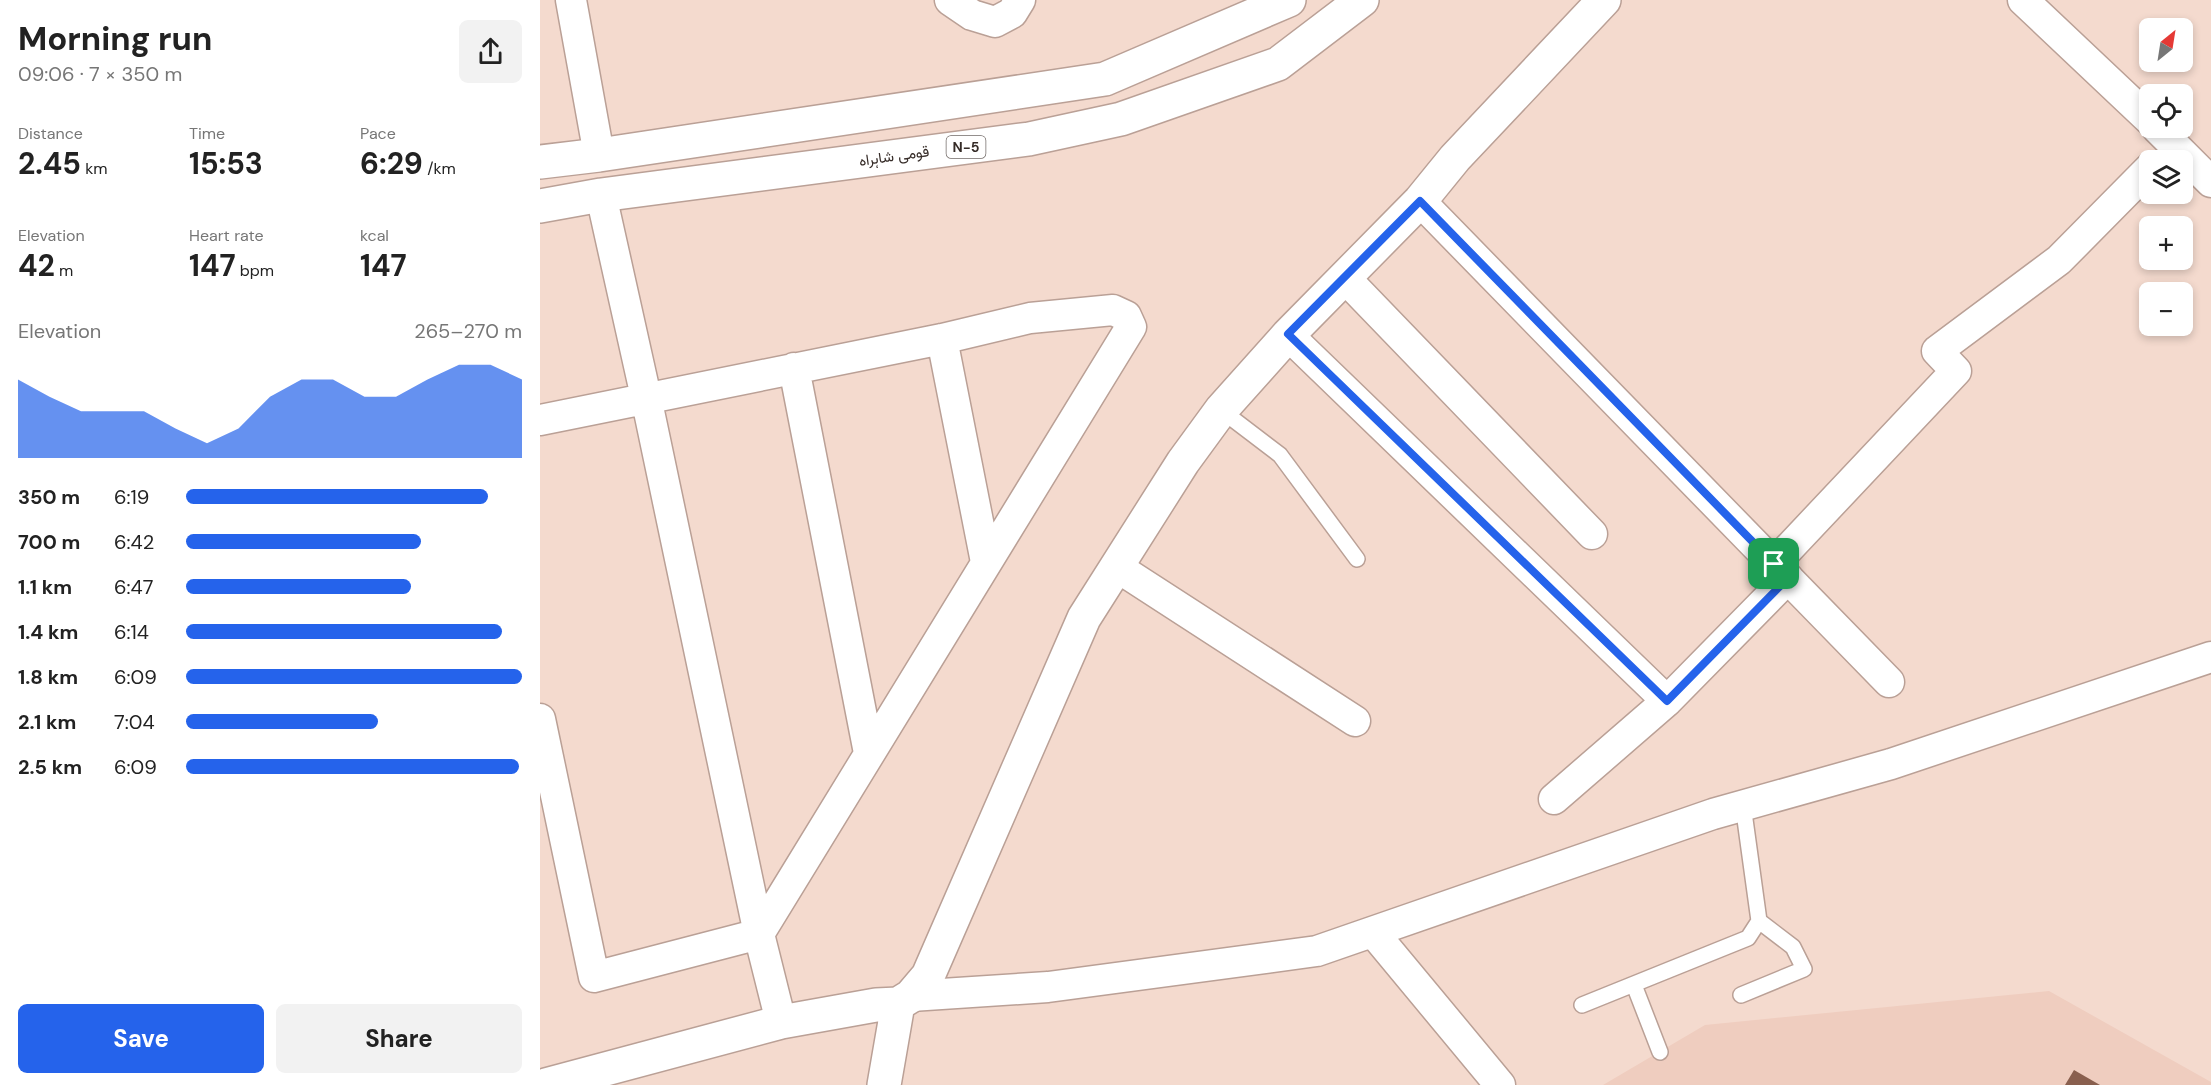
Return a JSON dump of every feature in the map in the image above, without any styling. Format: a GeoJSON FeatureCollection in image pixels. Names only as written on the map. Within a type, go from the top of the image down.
{"type":"FeatureCollection","features":[{"type":"Feature","properties":{"kind":"main road"},"geometry":{"type":"LineString","coordinates":[[540,162],[1105,79],[1289,0]]}},
{"type":"Feature","properties":{"kind":"main road","name":"قومی شاہراہ"},"geometry":{"type":"LineString","coordinates":[[540,206],[601,195],[1029,139],[1121,119],[1278,64],[1362,0]]}},
{"type":"Feature","properties":{"kind":"main road"},"geometry":{"type":"LineString","coordinates":[[884,1085],[905,1000],[928,976],[1084,618],[1183,462],[1221,410],[1288,334],[1420,201],[1455,158],[1604,0]]}},
{"type":"Feature","properties":{"kind":"main road"},"geometry":{"type":"LineString","coordinates":[[1020,92],[1029,139]]}},
{"type":"Feature","properties":{"kind":"main road"},"geometry":{"type":"LineString","coordinates":[[546,1085],[781,1022],[905,1000]]}},
{"type":"Feature","properties":{"kind":"street"},"geometry":{"type":"LineString","coordinates":[[571,0],[599,155]]}},
{"type":"Feature","properties":{"kind":"street"},"geometry":{"type":"LineString","coordinates":[[950,0],[972,15],[995,22],[1012,13],[1020,0]]}},
{"type":"Feature","properties":{"kind":"street"},"geometry":{"type":"LineString","coordinates":[[2023,0],[2139,110]]}},
{"type":"Feature","properties":{"kind":"street"},"geometry":{"type":"LineString","coordinates":[[2163,144],[2211,182]]}},
{"type":"Feature","properties":{"kind":"street"},"geometry":{"type":"LineString","coordinates":[[1554,799],[1667,701],[1956,371],[1937,351],[2059,260],[2139,179]]}},
{"type":"Feature","properties":{"kind":"street"},"geometry":{"type":"LineString","coordinates":[[601,195],[759,934],[781,1022]]}},
{"type":"Feature","properties":{"kind":"street"},"geometry":{"type":"LineString","coordinates":[[1420,201],[1889,682]]}},
{"type":"Feature","properties":{"kind":"street"},"geometry":{"type":"LineString","coordinates":[[1346,278],[1592,534]]}},
{"type":"Feature","properties":{"kind":"street"},"geometry":{"type":"LineString","coordinates":[[540,420],[942,339],[1030,318],[1113,310],[1126,316],[1131,327],[759,934],[594,977],[540,719]]}},
{"type":"Feature","properties":{"kind":"street"},"geometry":{"type":"LineString","coordinates":[[1288,334],[1667,701]]}},
{"type":"Feature","properties":{"kind":"street"},"geometry":{"type":"LineString","coordinates":[[942,339],[986,562]]}},
{"type":"Feature","properties":{"kind":"street"},"geometry":{"type":"LineString","coordinates":[[794,368],[869,753]]}},
{"type":"Feature","properties":{"kind":"street"},"geometry":{"type":"LineString","coordinates":[[1117,567],[1355,721]]}},
{"type":"Feature","properties":{"kind":"street"},"geometry":{"type":"LineString","coordinates":[[905,1000],[1048,987],[1317,951],[1743,805],[1892,764],[2211,657]]}},
{"type":"Feature","properties":{"kind":"street"},"geometry":{"type":"LineString","coordinates":[[1373,932],[1500,1085]]}},
{"type":"Feature","properties":{"kind":"lane"},"geometry":{"type":"LineString","coordinates":[[1221,410],[1280,455],[1357,559]]}},
{"type":"Feature","properties":{"kind":"lane"},"geometry":{"type":"LineString","coordinates":[[1582,1005],[1748,939],[1759,921],[1743,805]]}},
{"type":"Feature","properties":{"kind":"lane"},"geometry":{"type":"LineString","coordinates":[[1741,995],[1804,969],[1792,947],[1759,921]]}},
{"type":"Feature","properties":{"kind":"lane"},"geometry":{"type":"LineString","coordinates":[[1634,984],[1660,1052]]}},
{"type":"Feature","properties":{"kind":"shaded area"},"geometry":{"type":"Polygon","coordinates":[[[2049,991],[2211,1082],[2211,1085],[1603,1085],[1705,1025],[2049,991]]]}},
{"type":"Feature","properties":{"kind":"building"},"geometry":{"type":"Polygon","coordinates":[[[2074,1070],[2100,1085],[2065,1085],[2074,1070]]]}},
{"type":"Feature","properties":{"kind":"route"},"geometry":{"type":"LineString","coordinates":[[1420,201],[1774,564],[1788,578],[1667,701],[1288,334],[1420,201]]}}]}
